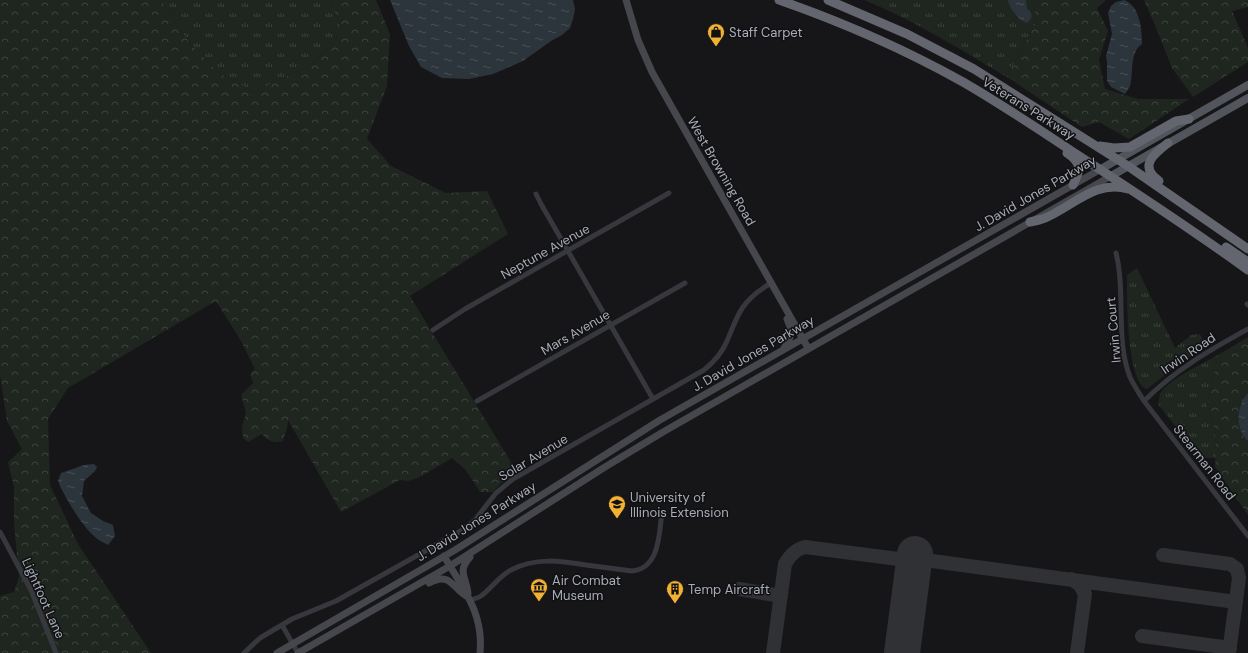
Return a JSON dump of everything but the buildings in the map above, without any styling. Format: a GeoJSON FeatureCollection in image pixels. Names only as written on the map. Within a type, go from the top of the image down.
{"type":"FeatureCollection","features":[{"type":"Feature","properties":{"kind":"highway","name":"Veterans Parkway"},"geometry":{"type":"LineString","coordinates":[[779,0],[898,48],[963,82],[1139,194],[1248,270]]}},
{"type":"Feature","properties":{"kind":"highway","name":"Veterans Parkway"},"geometry":{"type":"LineString","coordinates":[[828,0],[872,18],[940,50],[1003,86],[1128,166],[1248,249]]}},
{"type":"Feature","properties":{"kind":"highway"},"geometry":{"type":"LineString","coordinates":[[1009,110],[1015,119],[1066,152],[1077,161],[1079,171],[1073,185]]}},
{"type":"Feature","properties":{"kind":"highway"},"geometry":{"type":"LineString","coordinates":[[1092,143],[1114,148],[1130,146],[1176,121],[1189,119]]}},
{"type":"Feature","properties":{"kind":"highway"},"geometry":{"type":"LineString","coordinates":[[1168,143],[1150,159],[1149,168],[1152,176],[1209,216],[1218,227]]}},
{"type":"Feature","properties":{"kind":"highway"},"geometry":{"type":"LineString","coordinates":[[1030,222],[1044,218],[1099,189],[1120,187],[1139,194]]}},
{"type":"Feature","properties":{"kind":"highway"},"geometry":{"type":"LineString","coordinates":[[1184,225],[1197,228],[1248,262]]}},
{"type":"Feature","properties":{"kind":"main road","name":"West Browning Road"},"geometry":{"type":"LineString","coordinates":[[626,0],[638,40],[652,72],[808,348]]}},
{"type":"Feature","properties":{"kind":"main road","name":"J. David Jones Parkway"},"geometry":{"type":"LineString","coordinates":[[277,653],[444,556],[660,420],[1248,85]]}},
{"type":"Feature","properties":{"kind":"main road","name":"J. David Jones Parkway"},"geometry":{"type":"LineString","coordinates":[[298,653],[450,566],[605,467],[657,436],[808,348],[1248,98]]}},
{"type":"Feature","properties":{"kind":"main road"},"geometry":{"type":"LineString","coordinates":[[776,291],[791,331],[787,344],[780,352]]}},
{"type":"Feature","properties":{"kind":"main road"},"geometry":{"type":"LineString","coordinates":[[469,599],[463,568],[465,563],[477,549]]}},
{"type":"Feature","properties":{"kind":"main road"},"geometry":{"type":"LineString","coordinates":[[444,556],[477,616],[480,628],[480,653]]}},
{"type":"Feature","properties":{"kind":"main road"},"geometry":{"type":"LineString","coordinates":[[374,610],[391,605],[440,578],[448,580],[469,599]]}},
{"type":"Feature","properties":{"kind":"street","name":"Neptune Avenue"},"geometry":{"type":"LineString","coordinates":[[432,330],[465,309],[670,193]]}},
{"type":"Feature","properties":{"kind":"street"},"geometry":{"type":"LineString","coordinates":[[536,194],[653,399]]}},
{"type":"Feature","properties":{"kind":"street","name":"Irwin Court"},"geometry":{"type":"LineString","coordinates":[[1116,253],[1120,277],[1124,354],[1130,376],[1137,391],[1144,401]]}},
{"type":"Feature","properties":{"kind":"street","name":"Mars Avenue"},"geometry":{"type":"LineString","coordinates":[[477,401],[685,283]]}},
{"type":"Feature","properties":{"kind":"street","name":"Solar Avenue"},"geometry":{"type":"LineString","coordinates":[[244,653],[260,638],[282,625],[302,614],[336,602],[458,532],[474,520],[496,493],[513,479],[704,370],[713,362],[725,346],[738,314],[744,306],[761,289],[771,283]]}},
{"type":"Feature","properties":{"kind":"street","name":"Irwin Road"},"geometry":{"type":"LineString","coordinates":[[1144,401],[1177,371],[1248,329]]}},
{"type":"Feature","properties":{"kind":"street","name":"Stearman Road"},"geometry":{"type":"LineString","coordinates":[[1144,401],[1248,536]]}},
{"type":"Feature","properties":{"kind":"street"},"geometry":{"type":"LineString","coordinates":[[469,599],[481,596],[501,576],[511,570],[537,561],[548,560],[632,571],[640,569],[650,563],[655,554],[662,512]]}},
{"type":"Feature","properties":{"kind":"street","name":"Lightfoot Lane"},"geometry":{"type":"LineString","coordinates":[[0,532],[31,590],[56,653]]}},
{"type":"Feature","properties":{"kind":"street"},"geometry":{"type":"LineString","coordinates":[[282,625],[298,653]]}},
{"type":"Feature","properties":{"kind":"green space"},"geometry":{"type":"Polygon","coordinates":[[[0,0],[161,0],[188,41],[219,73],[254,92],[307,67],[331,47],[341,29],[330,0],[376,0],[390,34],[387,86],[367,139],[391,166],[446,193],[487,191],[508,234],[410,296],[517,472],[500,484],[493,492],[480,492],[466,470],[452,458],[422,476],[409,481],[400,480],[341,512],[288,420],[283,441],[271,441],[262,434],[248,442],[243,438],[242,427],[246,413],[241,395],[253,383],[250,374],[255,369],[241,341],[216,301],[68,388],[48,419],[50,485],[78,544],[151,653],[0,653],[0,596],[14,592],[19,577],[14,523],[14,487],[8,462],[22,449],[7,421],[0,375],[0,0]]]}},
{"type":"Feature","properties":{"kind":"green space"},"geometry":{"type":"Polygon","coordinates":[[[161,0],[330,0],[341,29],[331,47],[307,67],[254,92],[219,73],[188,41],[161,0]]]}},
{"type":"Feature","properties":{"kind":"green space"},"geometry":{"type":"Polygon","coordinates":[[[864,0],[1033,0],[1036,23],[1007,77],[919,26],[864,0]]]}},
{"type":"Feature","properties":{"kind":"green space"},"geometry":{"type":"Polygon","coordinates":[[[1033,0],[1106,0],[1097,8],[1108,31],[1099,60],[1105,89],[1138,99],[1189,99],[1129,139],[1099,122],[1082,127],[1007,77],[1036,23],[1033,0]]]}},
{"type":"Feature","properties":{"kind":"green space"},"geometry":{"type":"Polygon","coordinates":[[[1144,0],[1248,0],[1248,7],[1232,11],[1248,48],[1248,62],[1193,97],[1172,68],[1144,0]]]}},
{"type":"Feature","properties":{"kind":"green space"},"geometry":{"type":"Polygon","coordinates":[[[1137,268],[1175,348],[1191,335],[1200,334],[1206,346],[1176,366],[1147,389],[1140,383],[1135,371],[1129,337],[1127,275],[1137,268]]]}},
{"type":"Feature","properties":{"kind":"green space"},"geometry":{"type":"Polygon","coordinates":[[[1248,337],[1248,515],[1215,467],[1216,448],[1214,427],[1207,405],[1218,355],[1248,337]]]}},
{"type":"Feature","properties":{"kind":"green space"},"geometry":{"type":"Polygon","coordinates":[[[1218,355],[1207,405],[1214,427],[1216,458],[1203,458],[1195,451],[1158,404],[1160,394],[1170,383],[1186,372],[1218,355]]]}},
{"type":"Feature","properties":{"kind":"water"},"geometry":{"type":"Polygon","coordinates":[[[390,0],[573,0],[575,9],[570,28],[523,61],[493,74],[469,79],[442,78],[421,67],[409,46],[390,0]]]}},
{"type":"Feature","properties":{"kind":"water"},"geometry":{"type":"Polygon","coordinates":[[[1008,0],[1026,0],[1027,9],[1032,16],[1027,23],[1015,14],[1010,7],[1008,0]]]}},
{"type":"Feature","properties":{"kind":"water"},"geometry":{"type":"Polygon","coordinates":[[[1124,0],[1134,7],[1137,13],[1141,25],[1142,44],[1135,52],[1130,86],[1125,94],[1111,87],[1107,81],[1106,56],[1112,34],[1108,13],[1111,6],[1116,2],[1124,0]]]}},
{"type":"Feature","properties":{"kind":"water"},"geometry":{"type":"Polygon","coordinates":[[[1248,393],[1248,441],[1239,424],[1239,411],[1248,393]]]}},
{"type":"Feature","properties":{"kind":"water"},"geometry":{"type":"Polygon","coordinates":[[[94,464],[97,467],[95,471],[84,481],[82,496],[91,513],[103,521],[113,525],[115,536],[108,545],[99,540],[84,525],[69,502],[58,481],[61,473],[84,465],[94,464]]]}},
{"type":"Feature","properties":{"kind":"taxiway"},"geometry":{"type":"LineString","coordinates":[[773,653],[785,564],[794,553],[805,547],[914,561],[932,561],[1236,602]]}},
{"type":"Feature","properties":{"kind":"taxiway"},"geometry":{"type":"LineString","coordinates":[[1163,555],[1230,564],[1237,569],[1239,578],[1229,653]]}},
{"type":"Feature","properties":{"kind":"taxiway"},"geometry":{"type":"LineString","coordinates":[[1071,579],[1080,585],[1085,594],[1077,653]]}},
{"type":"Feature","properties":{"kind":"taxiway"},"geometry":{"type":"LineString","coordinates":[[739,589],[781,596]]}},
{"type":"Feature","properties":{"kind":"taxiway"},"geometry":{"type":"LineString","coordinates":[[1142,636],[1230,648]]}},
{"type":"Feature","properties":{"kind":"runway"},"geometry":{"type":"LineString","coordinates":[[902,653],[915,554]]}},
{"type":"Feature","properties":{"kind":"place","name":"Staff Carpet"},"geometry":{"type":"Point","coordinates":[716,47]}},
{"type":"Feature","properties":{"kind":"place","name":"University of Illinois Extension"},"geometry":{"type":"Point","coordinates":[617,519]}},
{"type":"Feature","properties":{"kind":"place","name":"Air Combat Museum"},"geometry":{"type":"Point","coordinates":[539,602]}},
{"type":"Feature","properties":{"kind":"place","name":"Temp Aircraft"},"geometry":{"type":"Point","coordinates":[675,604]}}]}
